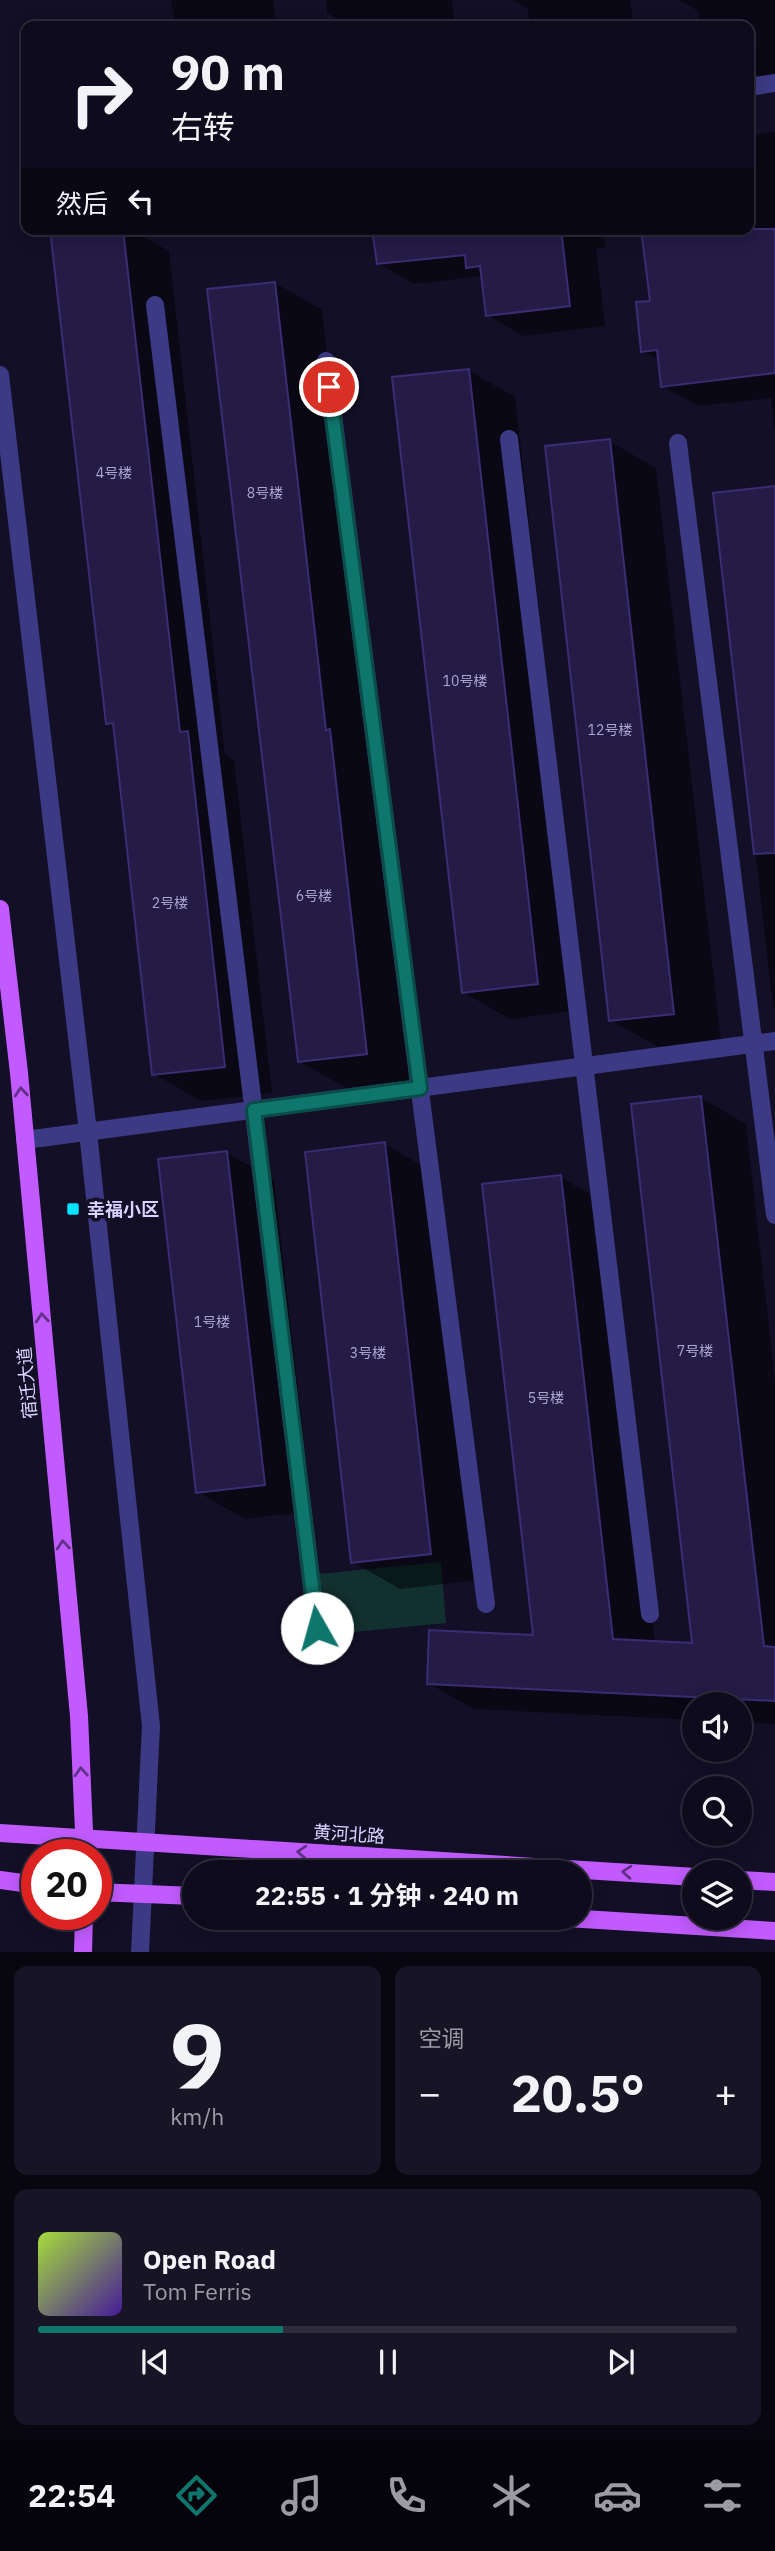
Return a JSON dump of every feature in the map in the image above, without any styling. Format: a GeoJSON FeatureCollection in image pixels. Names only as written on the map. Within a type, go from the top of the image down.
{"type":"FeatureCollection","features":[{"type":"Feature","properties":{"kind":"main road","name":"宿迁大道"},"geometry":{"type":"LineString","coordinates":[[0,909],[25,1140],[79,1716],[85,1839]]}},
{"type":"Feature","properties":{"kind":"main road","name":"黄河北路"},"geometry":{"type":"LineString","coordinates":[[0,1833],[36,1839]]}},
{"type":"Feature","properties":{"kind":"main road","name":"黄河北路"},"geometry":{"type":"LineString","coordinates":[[112,1845],[144,1843],[682,1876]]}},
{"type":"Feature","properties":{"kind":"main road"},"geometry":{"type":"LineString","coordinates":[[0,1880],[21,1883]]}},
{"type":"Feature","properties":{"kind":"main road"},"geometry":{"type":"LineString","coordinates":[[752,1881],[775,1882]]}},
{"type":"Feature","properties":{"kind":"main road"},"geometry":{"type":"LineString","coordinates":[[112,1893],[182,1896]]}},
{"type":"Feature","properties":{"kind":"main road"},"geometry":{"type":"LineString","coordinates":[[592,1920],[775,1931]]}},
{"type":"Feature","properties":{"kind":"main road"},"geometry":{"type":"LineString","coordinates":[[83,1952],[84,1930]]}},
{"type":"Feature","properties":{"kind":"lane"},"geometry":{"type":"LineString","coordinates":[[754,86],[775,83]]}},
{"type":"Feature","properties":{"kind":"lane"},"geometry":{"type":"LineString","coordinates":[[155,304],[317,1628]]}},
{"type":"Feature","properties":{"kind":"lane"},"geometry":{"type":"LineString","coordinates":[[326,360],[486,1604]]}},
{"type":"Feature","properties":{"kind":"lane"},"geometry":{"type":"LineString","coordinates":[[0,375],[89,1132],[151,1726],[140,1952]]}},
{"type":"Feature","properties":{"kind":"lane"},"geometry":{"type":"LineString","coordinates":[[509,439],[650,1614]]}},
{"type":"Feature","properties":{"kind":"lane"},"geometry":{"type":"LineString","coordinates":[[678,443],[775,1215]]}},
{"type":"Feature","properties":{"kind":"lane"},"geometry":{"type":"LineString","coordinates":[[25,1140],[775,1041]]}},
{"type":"Feature","properties":{"kind":"green space"},"geometry":{"type":"Polygon","coordinates":[[[441,1562],[446,1623],[324,1635],[318,1574],[441,1562]]]}},
{"type":"Feature","properties":{"kind":"building"},"geometry":{"type":"Polygon","coordinates":[[[754,229],[775,229],[775,373],[661,387],[657,350],[641,352],[636,302],[650,301],[642,235],[754,235],[754,229]]]}},
{"type":"Feature","properties":{"kind":"building"},"geometry":{"type":"Polygon","coordinates":[[[51,235],[124,235],[180,732],[188,731],[225,1067],[152,1075],[113,723],[106,724],[51,235]]]}},
{"type":"Feature","properties":{"kind":"building"},"geometry":{"type":"Polygon","coordinates":[[[373,235],[562,235],[570,306],[486,316],[480,266],[466,268],[465,255],[377,264],[373,235]]]}},
{"type":"Feature","properties":{"kind":"building"},"geometry":{"type":"Polygon","coordinates":[[[275,282],[326,730],[330,729],[367,1054],[298,1062],[207,289],[275,282]]]}},
{"type":"Feature","properties":{"kind":"building"},"geometry":{"type":"Polygon","coordinates":[[[469,369],[538,984],[462,993],[392,377],[469,369]]]}},
{"type":"Feature","properties":{"kind":"building"},"geometry":{"type":"Polygon","coordinates":[[[610,439],[674,1014],[609,1021],[545,446],[610,439]]]}},
{"type":"Feature","properties":{"kind":"building"},"geometry":{"type":"Polygon","coordinates":[[[775,486],[775,853],[754,854],[713,493],[775,486]]]}},
{"type":"Feature","properties":{"kind":"building"},"geometry":{"type":"Polygon","coordinates":[[[701,1096],[764,1646],[775,1647],[775,1701],[752,1700],[752,1692],[682,1692],[682,1696],[427,1684],[429,1630],[533,1635],[482,1184],[561,1175],[613,1639],[692,1643],[631,1104],[701,1096]]]}},
{"type":"Feature","properties":{"kind":"building"},"geometry":{"type":"Polygon","coordinates":[[[385,1142],[431,1554],[351,1563],[305,1152],[385,1142]]]}},
{"type":"Feature","properties":{"kind":"building"},"geometry":{"type":"Polygon","coordinates":[[[227,1151],[265,1485],[196,1493],[158,1159],[227,1151]]]}},
{"type":"Feature","properties":{"kind":"place","name":"幸福小区"},"geometry":{"type":"Point","coordinates":[73,1209]}},
{"type":"Feature","properties":{"kind":"route"},"geometry":{"type":"LineString","coordinates":[[317,1628],[254,1110],[420,1088],[329,387]]}}]}
